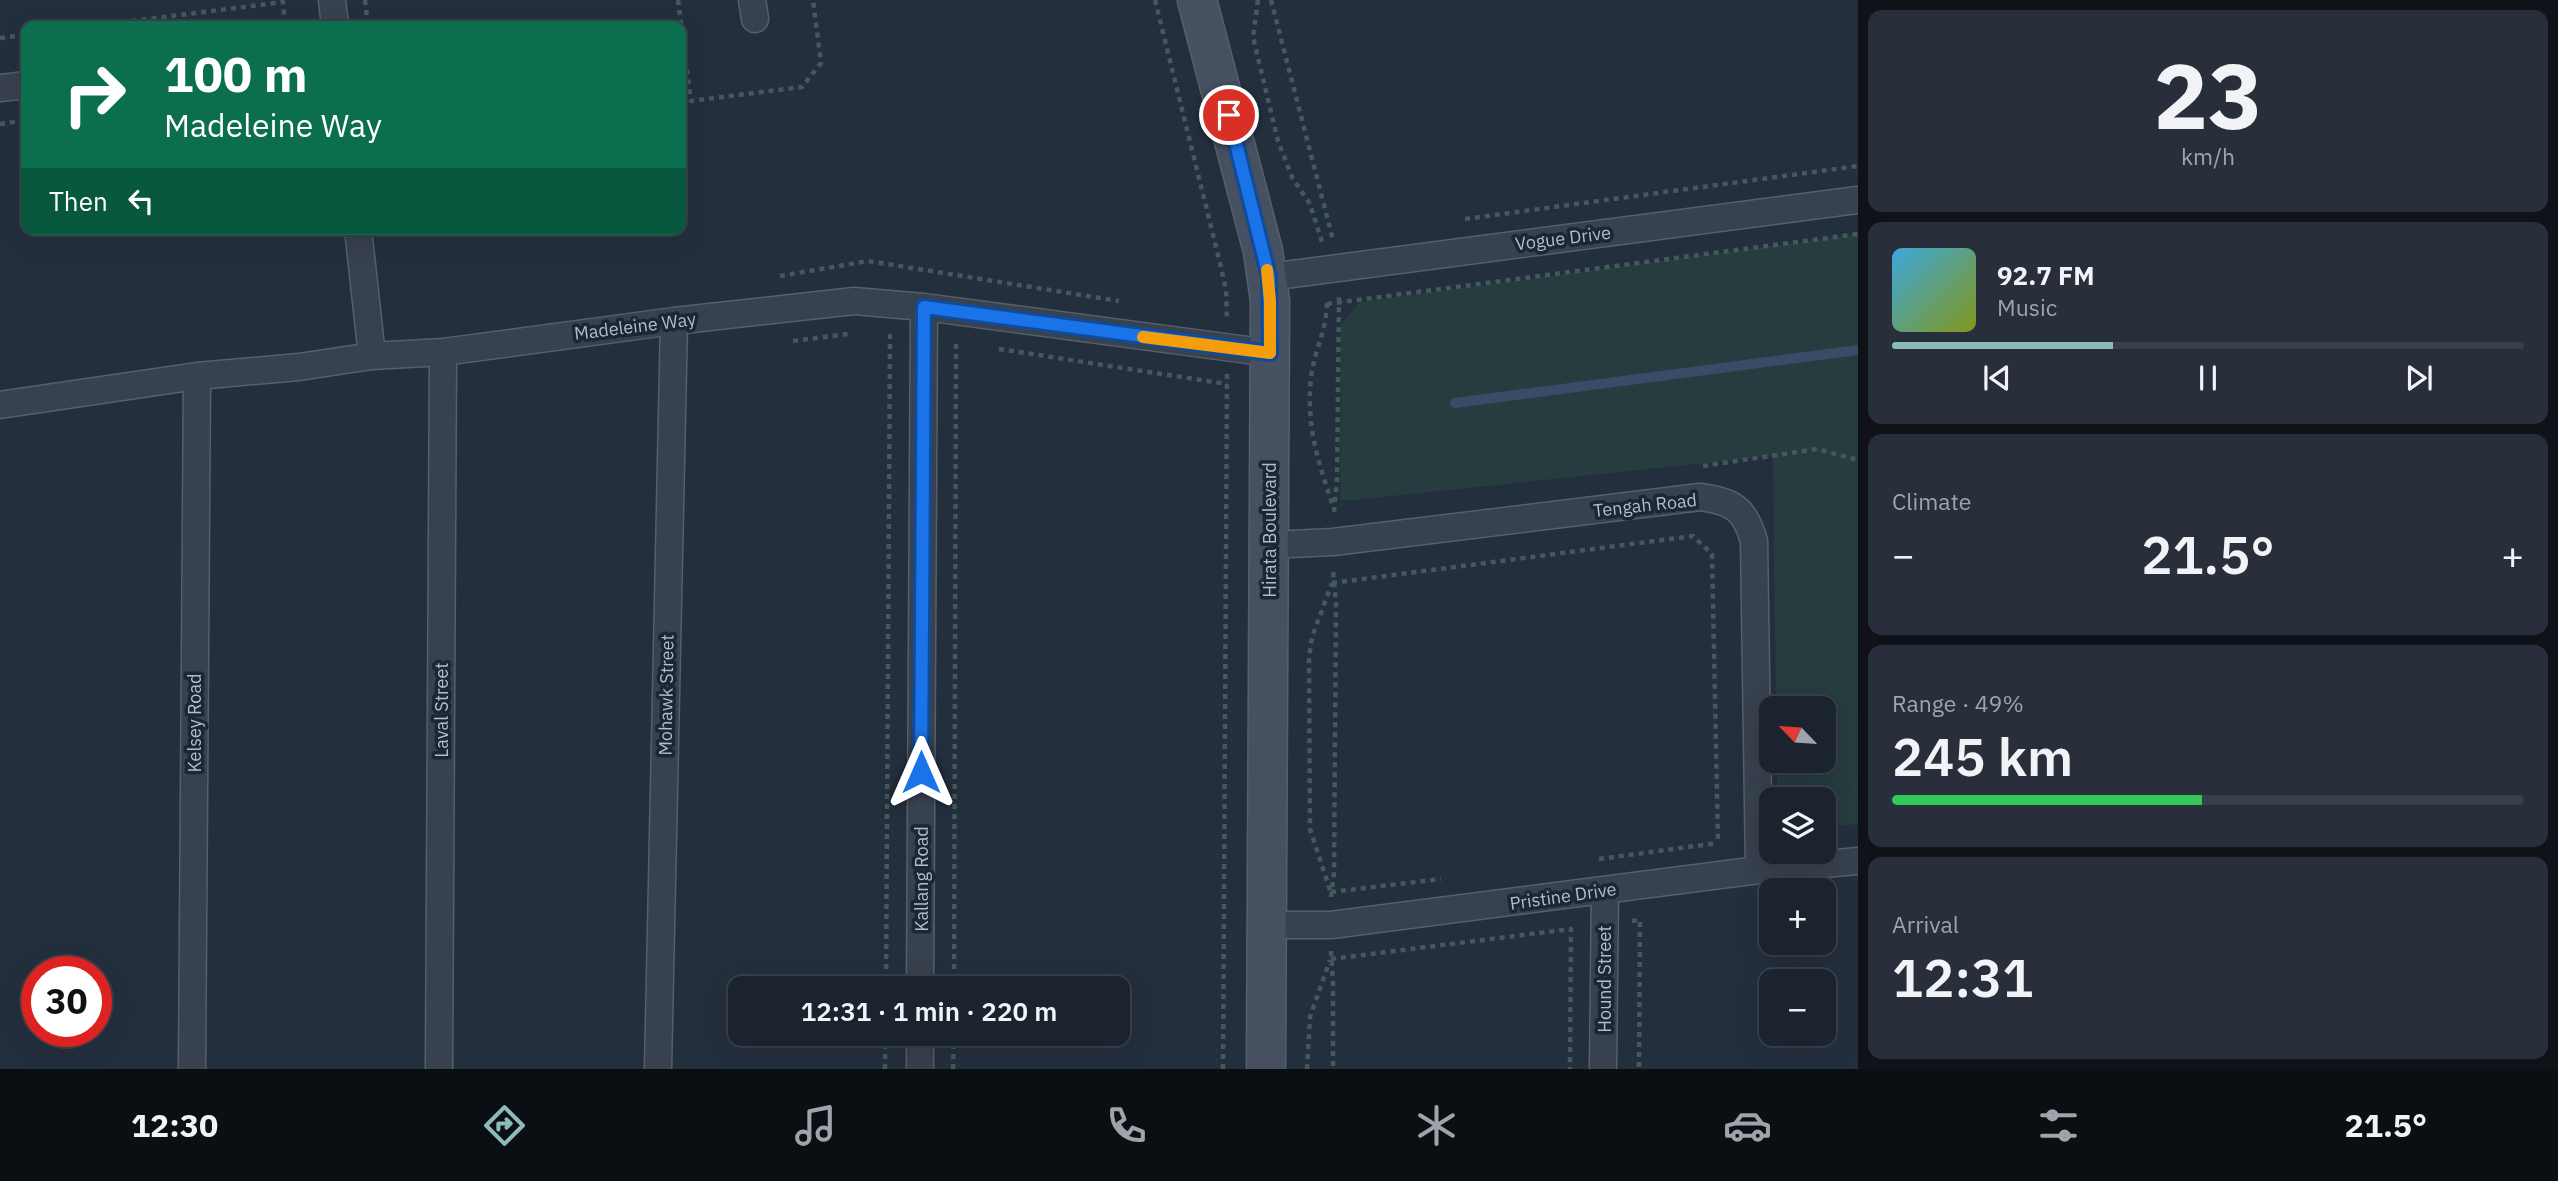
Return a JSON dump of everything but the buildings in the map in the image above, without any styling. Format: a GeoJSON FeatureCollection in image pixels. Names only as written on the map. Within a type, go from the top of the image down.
{"type":"FeatureCollection","features":[{"type":"Feature","properties":{"kind":"street"},"geometry":{"type":"LineString","coordinates":[[332,0],[334,21]]}},
{"type":"Feature","properties":{"kind":"street","name":"Hirata Boulevard"},"geometry":{"type":"LineString","coordinates":[[1197,0],[1269,277],[1266,1069]]}},
{"type":"Feature","properties":{"kind":"street"},"geometry":{"type":"LineString","coordinates":[[0,88],[21,86]]}},
{"type":"Feature","properties":{"kind":"street","name":"Vogue Drive"},"geometry":{"type":"LineString","coordinates":[[1269,277],[1858,200]]}},
{"type":"Feature","properties":{"kind":"street"},"geometry":{"type":"LineString","coordinates":[[359,235],[372,356]]}},
{"type":"Feature","properties":{"kind":"street","name":"Madeleine Way"},"geometry":{"type":"LineString","coordinates":[[0,405],[197,376],[299,367],[372,356],[443,352],[674,321],[853,301],[924,307],[1270,353]]}},
{"type":"Feature","properties":{"kind":"street","name":"Kallang Road"},"geometry":{"type":"LineString","coordinates":[[920,976],[924,307]]}},
{"type":"Feature","properties":{"kind":"street","name":"Mohawk Street"},"geometry":{"type":"LineString","coordinates":[[658,1069],[674,321]]}},
{"type":"Feature","properties":{"kind":"street","name":"Laval Street"},"geometry":{"type":"LineString","coordinates":[[439,1069],[443,352]]}},
{"type":"Feature","properties":{"kind":"street","name":"Kelsey Road"},"geometry":{"type":"LineString","coordinates":[[192,1069],[197,376]]}},
{"type":"Feature","properties":{"kind":"street","name":"Tengah Road"},"geometry":{"type":"LineString","coordinates":[[1270,544],[1333,542],[1700,497],[1720,500],[1737,508],[1749,523],[1754,541],[1759,870]]}},
{"type":"Feature","properties":{"kind":"street","name":"Pristine Drive"},"geometry":{"type":"LineString","coordinates":[[1267,925],[1331,925],[1759,870],[1858,861]]}},
{"type":"Feature","properties":{"kind":"street","name":"Hound Street"},"geometry":{"type":"LineString","coordinates":[[1603,1069],[1605,890]]}},
{"type":"Feature","properties":{"kind":"street"},"geometry":{"type":"LineString","coordinates":[[920,1046],[920,1069]]}},
{"type":"Feature","properties":{"kind":"path"},"geometry":{"type":"LineString","coordinates":[[365,0],[367,21]]}},
{"type":"Feature","properties":{"kind":"path"},"geometry":{"type":"LineString","coordinates":[[678,0],[681,21]]}},
{"type":"Feature","properties":{"kind":"path"},"geometry":{"type":"LineString","coordinates":[[686,62],[691,101],[802,87],[821,63],[813,0]]}},
{"type":"Feature","properties":{"kind":"path"},"geometry":{"type":"LineString","coordinates":[[1155,0],[1226,290],[1223,1069]]}},
{"type":"Feature","properties":{"kind":"path"},"geometry":{"type":"LineString","coordinates":[[1258,0],[1253,37],[1278,141],[1292,177],[1310,204],[1319,227],[1327,303],[1323,338],[1311,377],[1311,426],[1314,449],[1333,507],[1337,480],[1339,302]]}},
{"type":"Feature","properties":{"kind":"path"},"geometry":{"type":"LineString","coordinates":[[1271,0],[1333,238],[1346,236]]}},
{"type":"Feature","properties":{"kind":"path"},"geometry":{"type":"LineString","coordinates":[[132,21],[283,2],[285,21]]}},
{"type":"Feature","properties":{"kind":"path"},"geometry":{"type":"LineString","coordinates":[[0,38],[21,36]]}},
{"type":"Feature","properties":{"kind":"path"},"geometry":{"type":"LineString","coordinates":[[0,124],[21,121]]}},
{"type":"Feature","properties":{"kind":"path"},"geometry":{"type":"LineString","coordinates":[[1454,221],[1858,166]]}},
{"type":"Feature","properties":{"kind":"path"},"geometry":{"type":"LineString","coordinates":[[1327,303],[1858,234]]}},
{"type":"Feature","properties":{"kind":"path"},"geometry":{"type":"LineString","coordinates":[[886,976],[890,334]]}},
{"type":"Feature","properties":{"kind":"path"},"geometry":{"type":"LineString","coordinates":[[954,976],[956,343]]}},
{"type":"Feature","properties":{"kind":"path"},"geometry":{"type":"LineString","coordinates":[[998,349],[1227,384]]}},
{"type":"Feature","properties":{"kind":"path"},"geometry":{"type":"LineString","coordinates":[[1332,583],[1693,536],[1712,554],[1717,842]]}},
{"type":"Feature","properties":{"kind":"path"},"geometry":{"type":"LineString","coordinates":[[1332,583],[1336,604],[1335,873],[1331,892],[1310,829],[1308,777],[1309,658],[1312,637],[1332,583]]}},
{"type":"Feature","properties":{"kind":"path"},"geometry":{"type":"LineString","coordinates":[[1331,959],[1571,929],[1570,1069]]}},
{"type":"Feature","properties":{"kind":"path"},"geometry":{"type":"LineString","coordinates":[[1307,1069],[1310,1017],[1331,959]]}},
{"type":"Feature","properties":{"kind":"path"},"geometry":{"type":"LineString","coordinates":[[1331,959],[1333,1069]]}},
{"type":"Feature","properties":{"kind":"path"},"geometry":{"type":"LineString","coordinates":[[885,1046],[885,1069]]}},
{"type":"Feature","properties":{"kind":"path"},"geometry":{"type":"LineString","coordinates":[[953,1069],[954,1046]]}},
{"type":"Feature","properties":{"kind":"green space"},"geometry":{"type":"Polygon","coordinates":[[[1858,234],[1858,824],[1836,827],[1836,787],[1777,787],[1777,774],[1836,774],[1836,696],[1776,696],[1773,456],[1344,501],[1340,499],[1341,324],[1360,302],[1858,234]]]}},
{"type":"Feature","properties":{"kind":"waterway"},"geometry":{"type":"LineString","coordinates":[[1455,403],[1858,350]]}},
{"type":"Feature","properties":{"kind":"slow traffic"},"geometry":{"type":"LineString","coordinates":[[1143,337],[1270,353],[1267,270]]}},
{"type":"Feature","properties":{"kind":"route"},"geometry":{"type":"LineString","coordinates":[[921,772],[924,307],[1270,353],[1269,277],[1229,115]]}}]}
